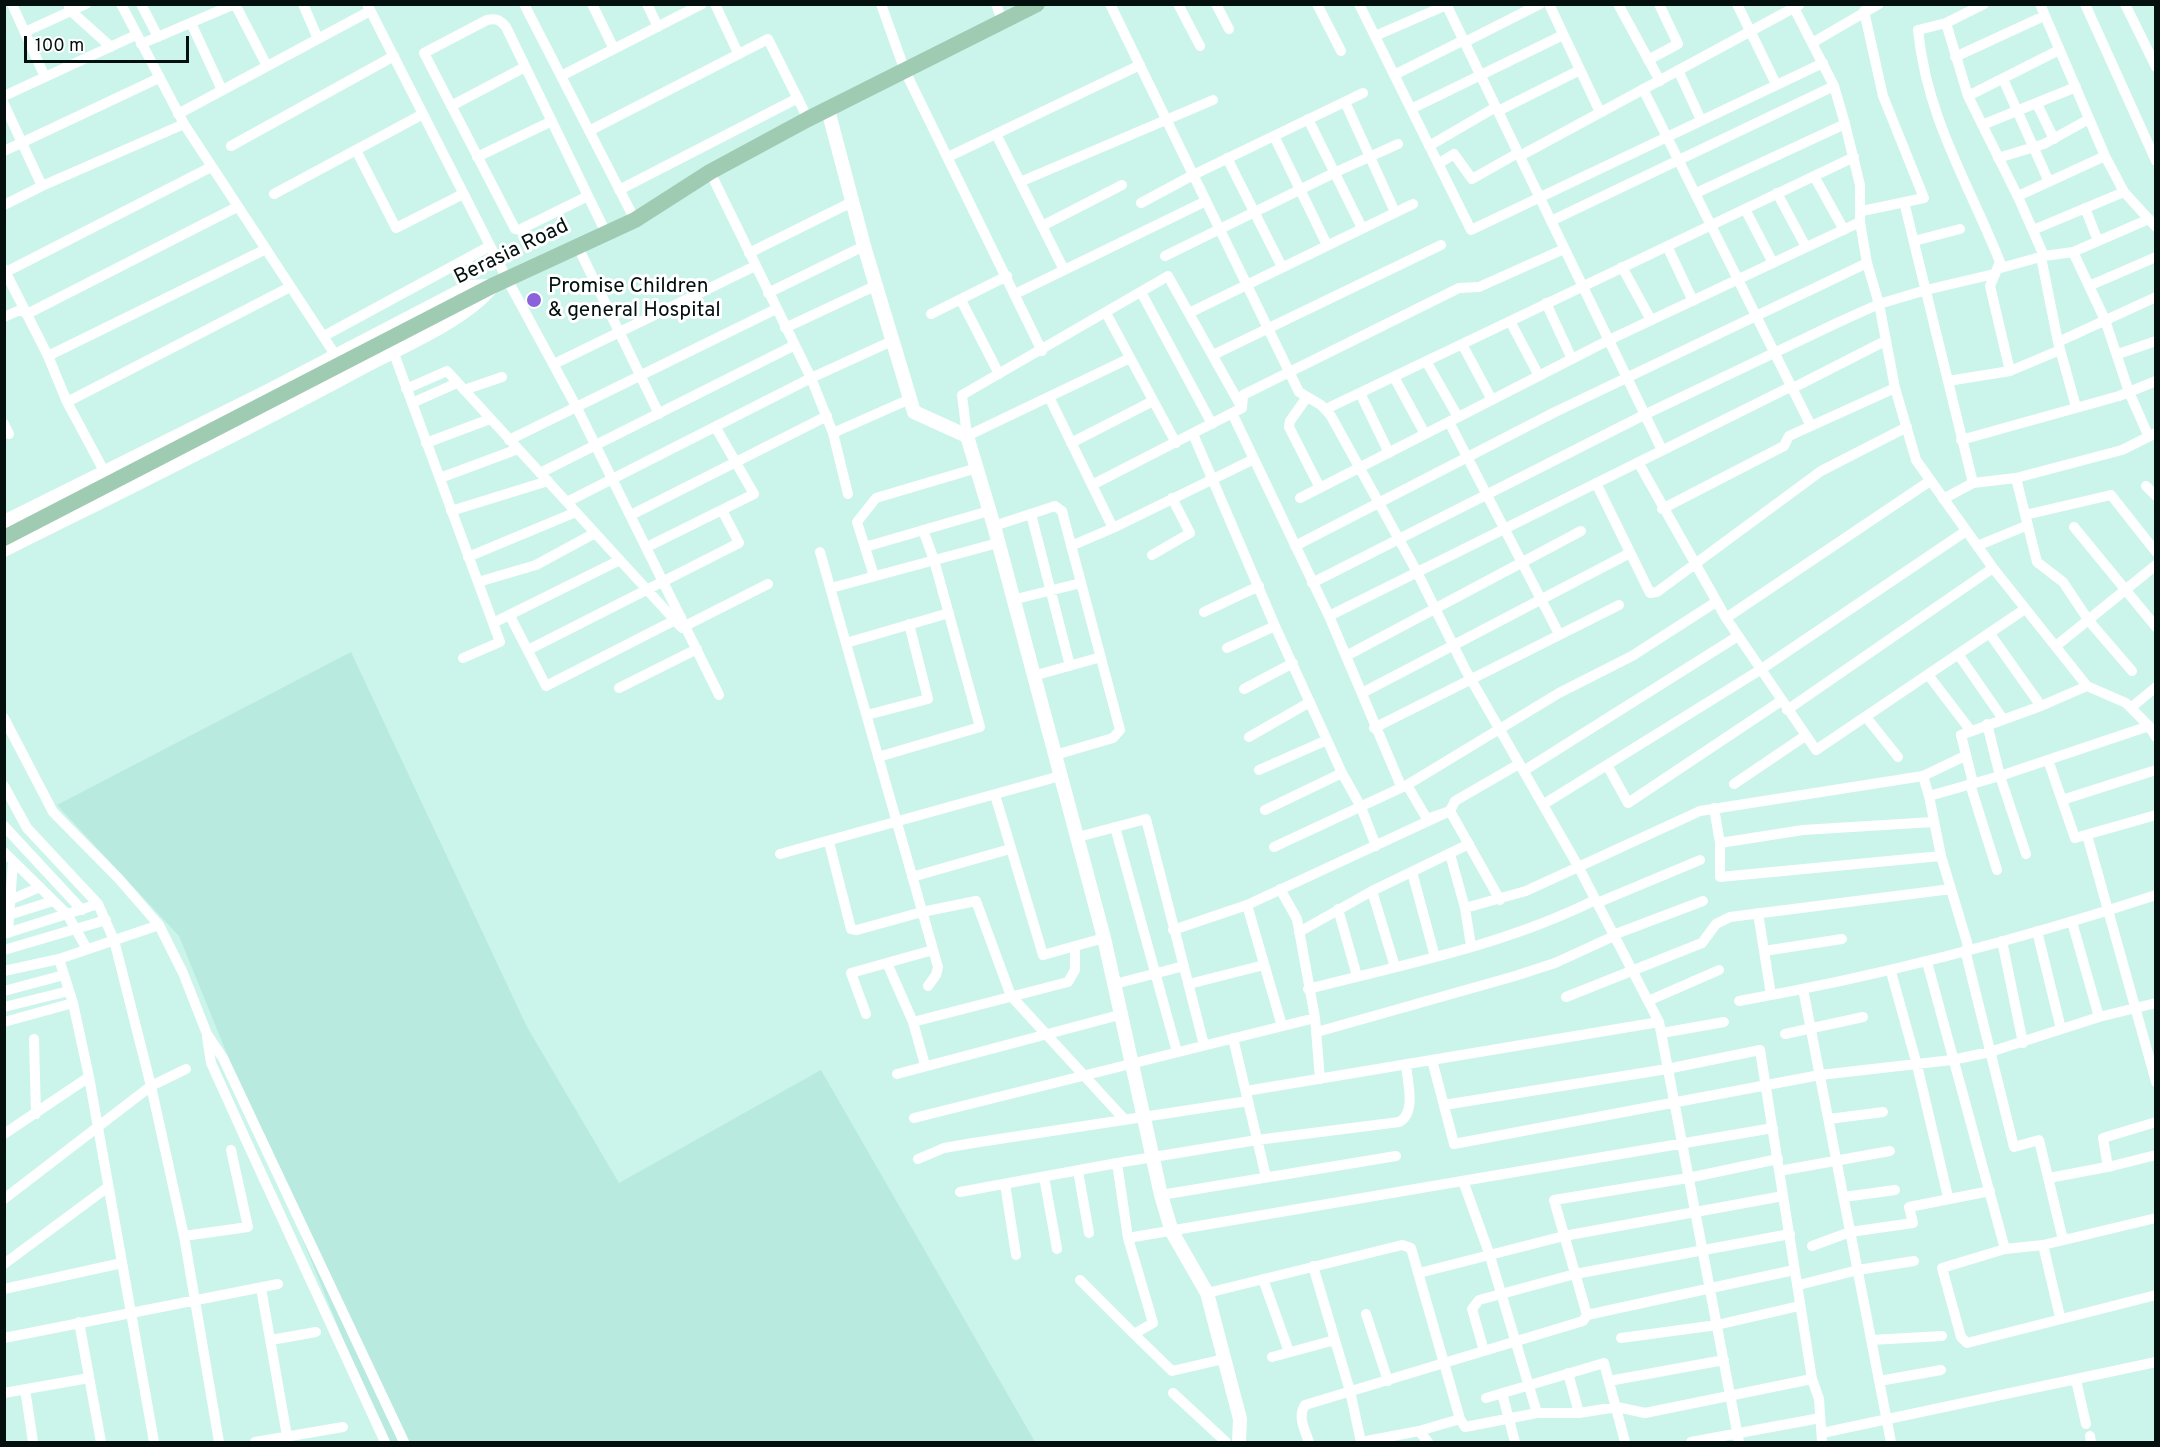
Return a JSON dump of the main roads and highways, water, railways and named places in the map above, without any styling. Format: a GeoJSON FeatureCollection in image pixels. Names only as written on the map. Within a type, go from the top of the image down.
{"type":"FeatureCollection","features":[{"type":"Feature","properties":{"kind":"main road","name":"Berasia Road"},"geometry":{"type":"LineString","coordinates":[[4,538],[467,299],[635,220],[710,172],[808,119],[1004,23],[1036,4]]}},
{"type":"Feature","properties":{"kind":"place","name":"Promise Children & general Hospital"},"geometry":{"type":"Point","coordinates":[534,300]}}]}
